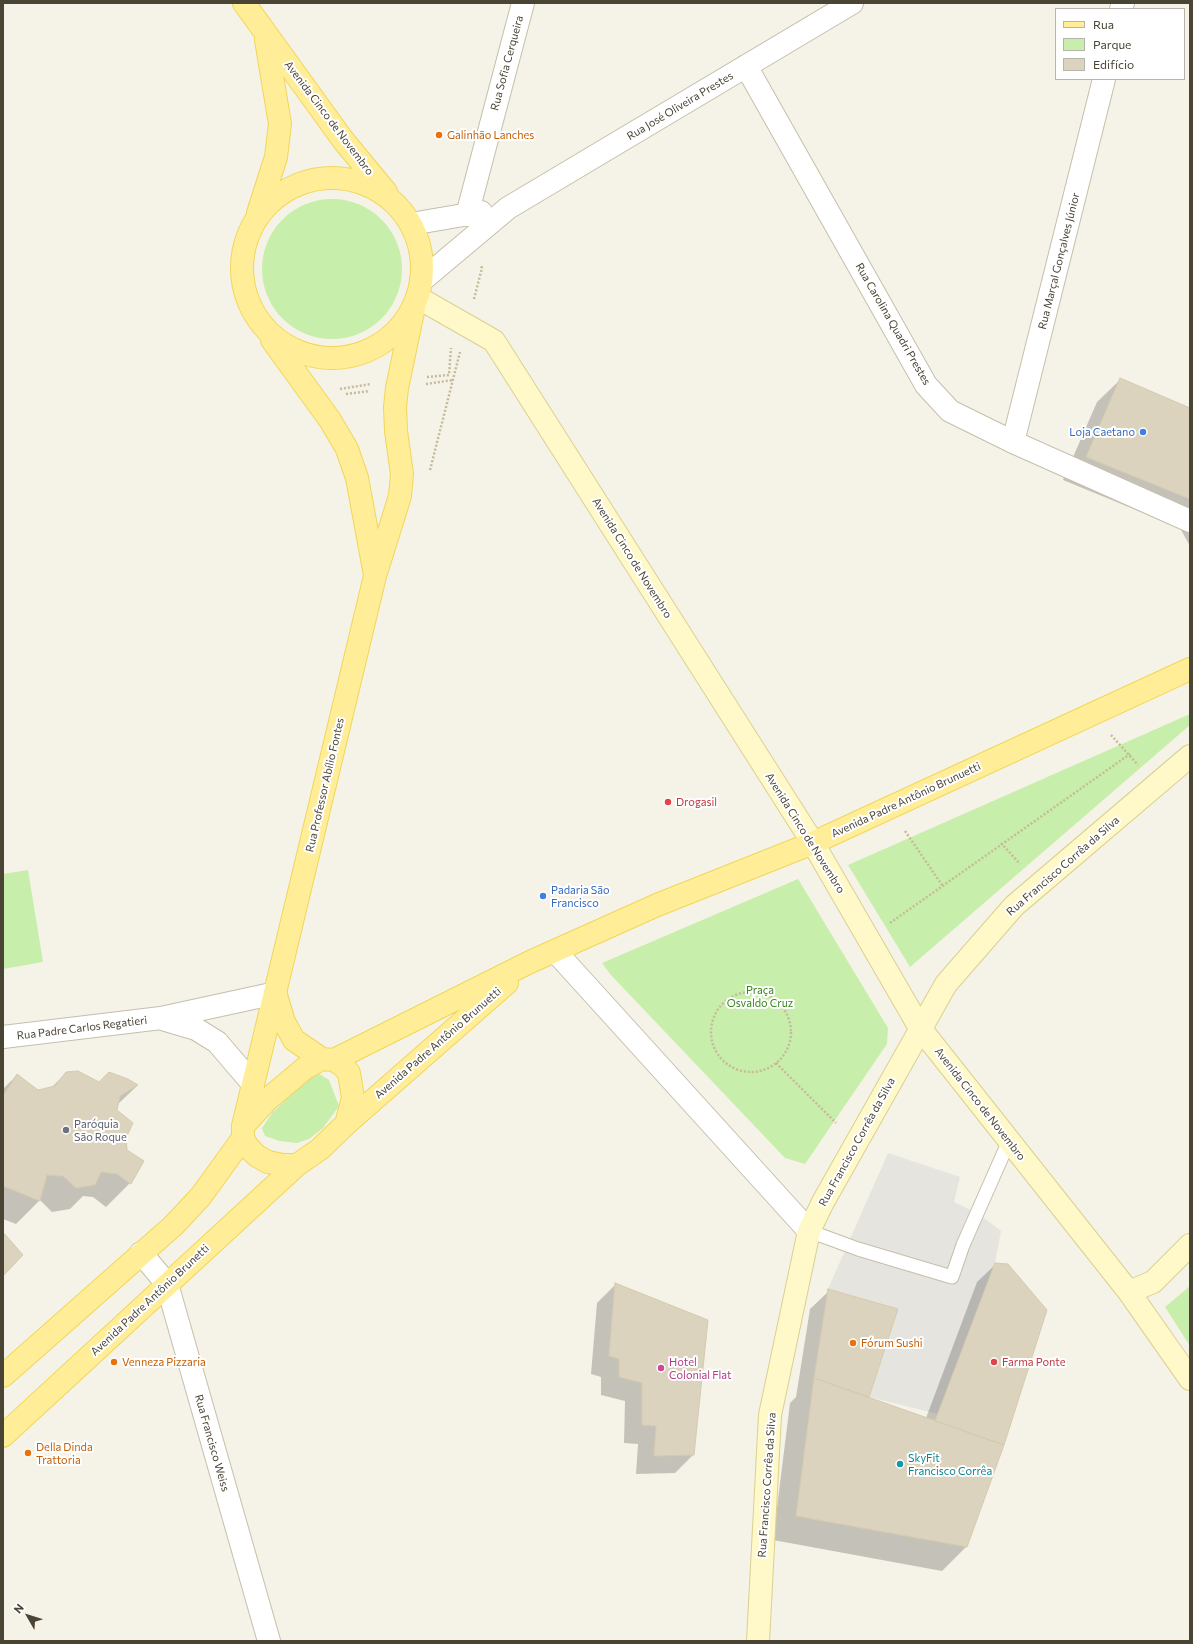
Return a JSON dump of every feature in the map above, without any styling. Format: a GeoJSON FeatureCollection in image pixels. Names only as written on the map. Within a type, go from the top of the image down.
{"type":"FeatureCollection","features":[{"type":"Feature","properties":{"kind":"main road","name":"Avenida Cinco de Novembro"},"geometry":{"type":"LineString","coordinates":[[244,3],[265,35],[343,140],[411,224]]}},
{"type":"Feature","properties":{"kind":"main road","name":"Avenida Cinco de Novembro"},"geometry":{"type":"LineString","coordinates":[[256,219],[276,157],[280,124],[265,35]]}},
{"type":"Feature","properties":{"kind":"main road"},"geometry":{"type":"LineString","coordinates":[[393,201],[372,187],[347,179],[321,179],[296,186],[274,199],[256,219],[245,245],[242,273],[247,301],[262,325],[284,346],[312,357],[342,358],[372,349],[397,332],[417,295]]}},
{"type":"Feature","properties":{"kind":"main road","name":"Rua Professor Abílio Fontes"},"geometry":{"type":"LineString","coordinates":[[243,1132],[253,1084],[375,576],[400,496],[402,474],[396,431],[395,407],[397,388],[417,295],[421,251],[411,224]]}},
{"type":"Feature","properties":{"kind":"main road","name":"Avenida Cinco de Novembro"},"geometry":{"type":"LineString","coordinates":[[417,295],[494,341],[813,843],[920,1028],[1129,1292],[1190,1379]]}},
{"type":"Feature","properties":{"kind":"main road","name":"Rua Professor Abílio Fontes"},"geometry":{"type":"LineString","coordinates":[[262,325],[330,420],[347,449],[357,478],[375,576]]}},
{"type":"Feature","properties":{"kind":"main road","name":"Avenida Padre Antônio Brunuetti"},"geometry":{"type":"LineString","coordinates":[[243,1132],[273,1096],[305,1068],[328,1059],[530,962],[657,905],[813,843],[1190,669]]}},
{"type":"Feature","properties":{"kind":"main road","name":"Rua Francisco Corrêa da Silva"},"geometry":{"type":"LineString","coordinates":[[758,1641],[770,1415],[809,1231],[856,1143],[946,984],[1014,906],[1190,756]]}},
{"type":"Feature","properties":{"kind":"main road","name":"Avenida Padre Antônio Brunuetti"},"geometry":{"type":"LineString","coordinates":[[298,1166],[320,1149],[346,1124],[530,962]]}},
{"type":"Feature","properties":{"kind":"main road","name":"Rua Professor Abílio Fontes"},"geometry":{"type":"LineString","coordinates":[[276,993],[284,1022],[294,1040],[344,1066],[349,1073],[353,1098],[346,1124]]}},
{"type":"Feature","properties":{"kind":"main road"},"geometry":{"type":"LineString","coordinates":[[243,1132],[248,1147],[257,1156],[268,1162],[298,1166]]}},
{"type":"Feature","properties":{"kind":"main road"},"geometry":{"type":"LineString","coordinates":[[3,1376],[174,1225],[201,1196],[243,1132]]}},
{"type":"Feature","properties":{"kind":"main road","name":"Avenida Padre Antônio Brunetti"},"geometry":{"type":"LineString","coordinates":[[3,1436],[167,1284],[298,1166]]}},
{"type":"Feature","properties":{"kind":"main road"},"geometry":{"type":"LineString","coordinates":[[1129,1292],[1154,1282],[1190,1245]]}},
{"type":"Feature","properties":{"kind":"street","name":"Rua Sofia Cerqueira"},"geometry":{"type":"LineString","coordinates":[[467,215],[523,3]]}},
{"type":"Feature","properties":{"kind":"street","name":"Rua José Oliveira Prestes"},"geometry":{"type":"LineString","coordinates":[[508,208],[852,3]]}},
{"type":"Feature","properties":{"kind":"street","name":"Rua Carolina Quadri Prestes"},"geometry":{"type":"LineString","coordinates":[[746,66],[926,386],[950,411],[1013,442],[1190,521]]}},
{"type":"Feature","properties":{"kind":"street","name":"Rua Marçal Gonçalves Júnior"},"geometry":{"type":"LineString","coordinates":[[1013,442],[1104,80]]}},
{"type":"Feature","properties":{"kind":"street"},"geometry":{"type":"LineString","coordinates":[[411,224],[508,208]]}},
{"type":"Feature","properties":{"kind":"street"},"geometry":{"type":"LineString","coordinates":[[417,295],[466,244],[508,208]]}},
{"type":"Feature","properties":{"kind":"street"},"geometry":{"type":"LineString","coordinates":[[555,951],[809,1231]]}},
{"type":"Feature","properties":{"kind":"street","name":"Rua Padre Carlos Regatieri"},"geometry":{"type":"LineString","coordinates":[[3,1037],[160,1018],[276,993]]}},
{"type":"Feature","properties":{"kind":"street"},"geometry":{"type":"LineString","coordinates":[[160,1018],[196,1029],[217,1042],[253,1084]]}},
{"type":"Feature","properties":{"kind":"street","name":"Rua Francisco Weiss"},"geometry":{"type":"LineString","coordinates":[[141,1253],[167,1284],[269,1641]]}},
{"type":"Feature","properties":{"kind":"lane"},"geometry":{"type":"LineString","coordinates":[[809,1231],[858,1249],[952,1277],[963,1245],[1009,1141]]}},
{"type":"Feature","properties":{"kind":"path"},"geometry":{"type":"LineString","coordinates":[[429,475],[482,268],[466,244]]}},
{"type":"Feature","properties":{"kind":"path"},"geometry":{"type":"LineString","coordinates":[[1092,715],[1130,754],[1155,786]]}},
{"type":"Feature","properties":{"kind":"path"},"geometry":{"type":"LineString","coordinates":[[868,938],[1130,754]]}},
{"type":"Feature","properties":{"kind":"path"},"geometry":{"type":"LineString","coordinates":[[889,808],[942,886]]}},
{"type":"Feature","properties":{"kind":"path"},"geometry":{"type":"LineString","coordinates":[[746,991],[766,994],[779,1003],[789,1018],[791,1034],[786,1050],[776,1062],[761,1070],[745,1072],[727,1064],[715,1050],[710,1031],[716,1012],[728,998],[746,991]]}},
{"type":"Feature","properties":{"kind":"path"},"geometry":{"type":"LineString","coordinates":[[776,1062],[856,1143]]}},
{"type":"Feature","properties":{"kind":"green space"},"geometry":{"type":"Polygon","coordinates":[[[332,199],[352,202],[359,205],[371,211],[386,225],[399,249],[402,269],[399,289],[396,296],[390,308],[376,323],[352,336],[332,339],[312,336],[305,333],[293,327],[278,313],[265,289],[262,269],[265,249],[268,242],[274,230],[288,215],[312,202],[332,199]]]}},
{"type":"Feature","properties":{"kind":"green space"},"geometry":{"type":"Polygon","coordinates":[[[1190,714],[1190,725],[910,967],[848,865],[1190,714]]]}},
{"type":"Feature","properties":{"kind":"green space"},"geometry":{"type":"Polygon","coordinates":[[[28,870],[43,962],[3,969],[3,874],[28,870]]]}},
{"type":"Feature","properties":{"kind":"green space","name":"Praça Osvaldo Cruz"},"geometry":{"type":"Polygon","coordinates":[[[798,879],[888,1028],[887,1044],[805,1164],[785,1158],[610,974],[602,963],[798,879]]]}},
{"type":"Feature","properties":{"kind":"green space"},"geometry":{"type":"Polygon","coordinates":[[[318,1073],[329,1080],[339,1106],[323,1128],[309,1139],[297,1143],[280,1141],[265,1136],[262,1128],[272,1113],[312,1075],[318,1073]]]}},
{"type":"Feature","properties":{"kind":"green space"},"geometry":{"type":"Polygon","coordinates":[[[1190,1286],[1190,1346],[1165,1307],[1190,1286]]]}},
{"type":"Feature","properties":{"kind":"shaded area"},"geometry":{"type":"Polygon","coordinates":[[[888,1153],[960,1177],[954,1202],[979,1214],[1001,1231],[995,1263],[938,1414],[869,1397],[898,1309],[828,1289],[888,1153]]]}},
{"type":"Feature","properties":{"kind":"building","name":"Loja Caetano"},"geometry":{"type":"Polygon","coordinates":[[[1120,378],[1190,408],[1190,499],[1086,457],[1120,378]]]}},
{"type":"Feature","properties":{"kind":"building","name":"Paróquia São Roque"},"geometry":{"type":"Polygon","coordinates":[[[78,1071],[99,1082],[109,1072],[128,1079],[138,1085],[120,1096],[117,1110],[133,1123],[126,1138],[127,1150],[144,1161],[131,1184],[117,1174],[101,1172],[95,1185],[76,1188],[63,1176],[47,1175],[40,1201],[3,1186],[3,1096],[17,1074],[38,1090],[55,1086],[66,1072],[78,1071]]]}},
{"type":"Feature","properties":{"kind":"building"},"geometry":{"type":"Polygon","coordinates":[[[3,1232],[23,1255],[3,1276],[3,1232]]]}},
{"type":"Feature","properties":{"kind":"building","name":"Farma Ponte"},"geometry":{"type":"Polygon","coordinates":[[[995,1263],[1008,1264],[1047,1310],[1004,1445],[935,1421],[995,1263]]]}},
{"type":"Feature","properties":{"kind":"building","name":"Hotel Colonial Flat"},"geometry":{"type":"Polygon","coordinates":[[[615,1283],[708,1320],[694,1455],[654,1456],[656,1426],[642,1425],[642,1383],[619,1377],[619,1359],[609,1356],[615,1283]]]}},
{"type":"Feature","properties":{"kind":"building","name":"Fórum Sushi"},"geometry":{"type":"Polygon","coordinates":[[[828,1289],[898,1309],[869,1397],[814,1378],[828,1289]]]}},
{"type":"Feature","properties":{"kind":"building","name":"SkyFit Francisco Corrêa"},"geometry":{"type":"Polygon","coordinates":[[[814,1378],[1004,1445],[967,1547],[796,1516],[814,1378]]]}},
{"type":"Feature","properties":{"kind":"place","name":"Galinhão Lanches"},"geometry":{"type":"Point","coordinates":[439,135]}},
{"type":"Feature","properties":{"kind":"place","name":"Loja Caetano"},"geometry":{"type":"Point","coordinates":[1143,432]}},
{"type":"Feature","properties":{"kind":"place","name":"Drogasil"},"geometry":{"type":"Point","coordinates":[668,802]}},
{"type":"Feature","properties":{"kind":"place","name":"Padaria São Francisco"},"geometry":{"type":"Point","coordinates":[543,896]}},
{"type":"Feature","properties":{"kind":"place","name":"Paróquia São Roque"},"geometry":{"type":"Point","coordinates":[66,1130]}},
{"type":"Feature","properties":{"kind":"place","name":"Fórum Sushi"},"geometry":{"type":"Point","coordinates":[853,1343]}},
{"type":"Feature","properties":{"kind":"place","name":"Venneza Pizzaria"},"geometry":{"type":"Point","coordinates":[114,1362]}},
{"type":"Feature","properties":{"kind":"place","name":"Farma Ponte"},"geometry":{"type":"Point","coordinates":[994,1362]}},
{"type":"Feature","properties":{"kind":"place","name":"Hotel Colonial Flat"},"geometry":{"type":"Point","coordinates":[661,1368]}},
{"type":"Feature","properties":{"kind":"place","name":"Della Dinda Trattoria"},"geometry":{"type":"Point","coordinates":[28,1453]}},
{"type":"Feature","properties":{"kind":"place","name":"SkyFit Francisco Corrêa"},"geometry":{"type":"Point","coordinates":[900,1464]}}]}
